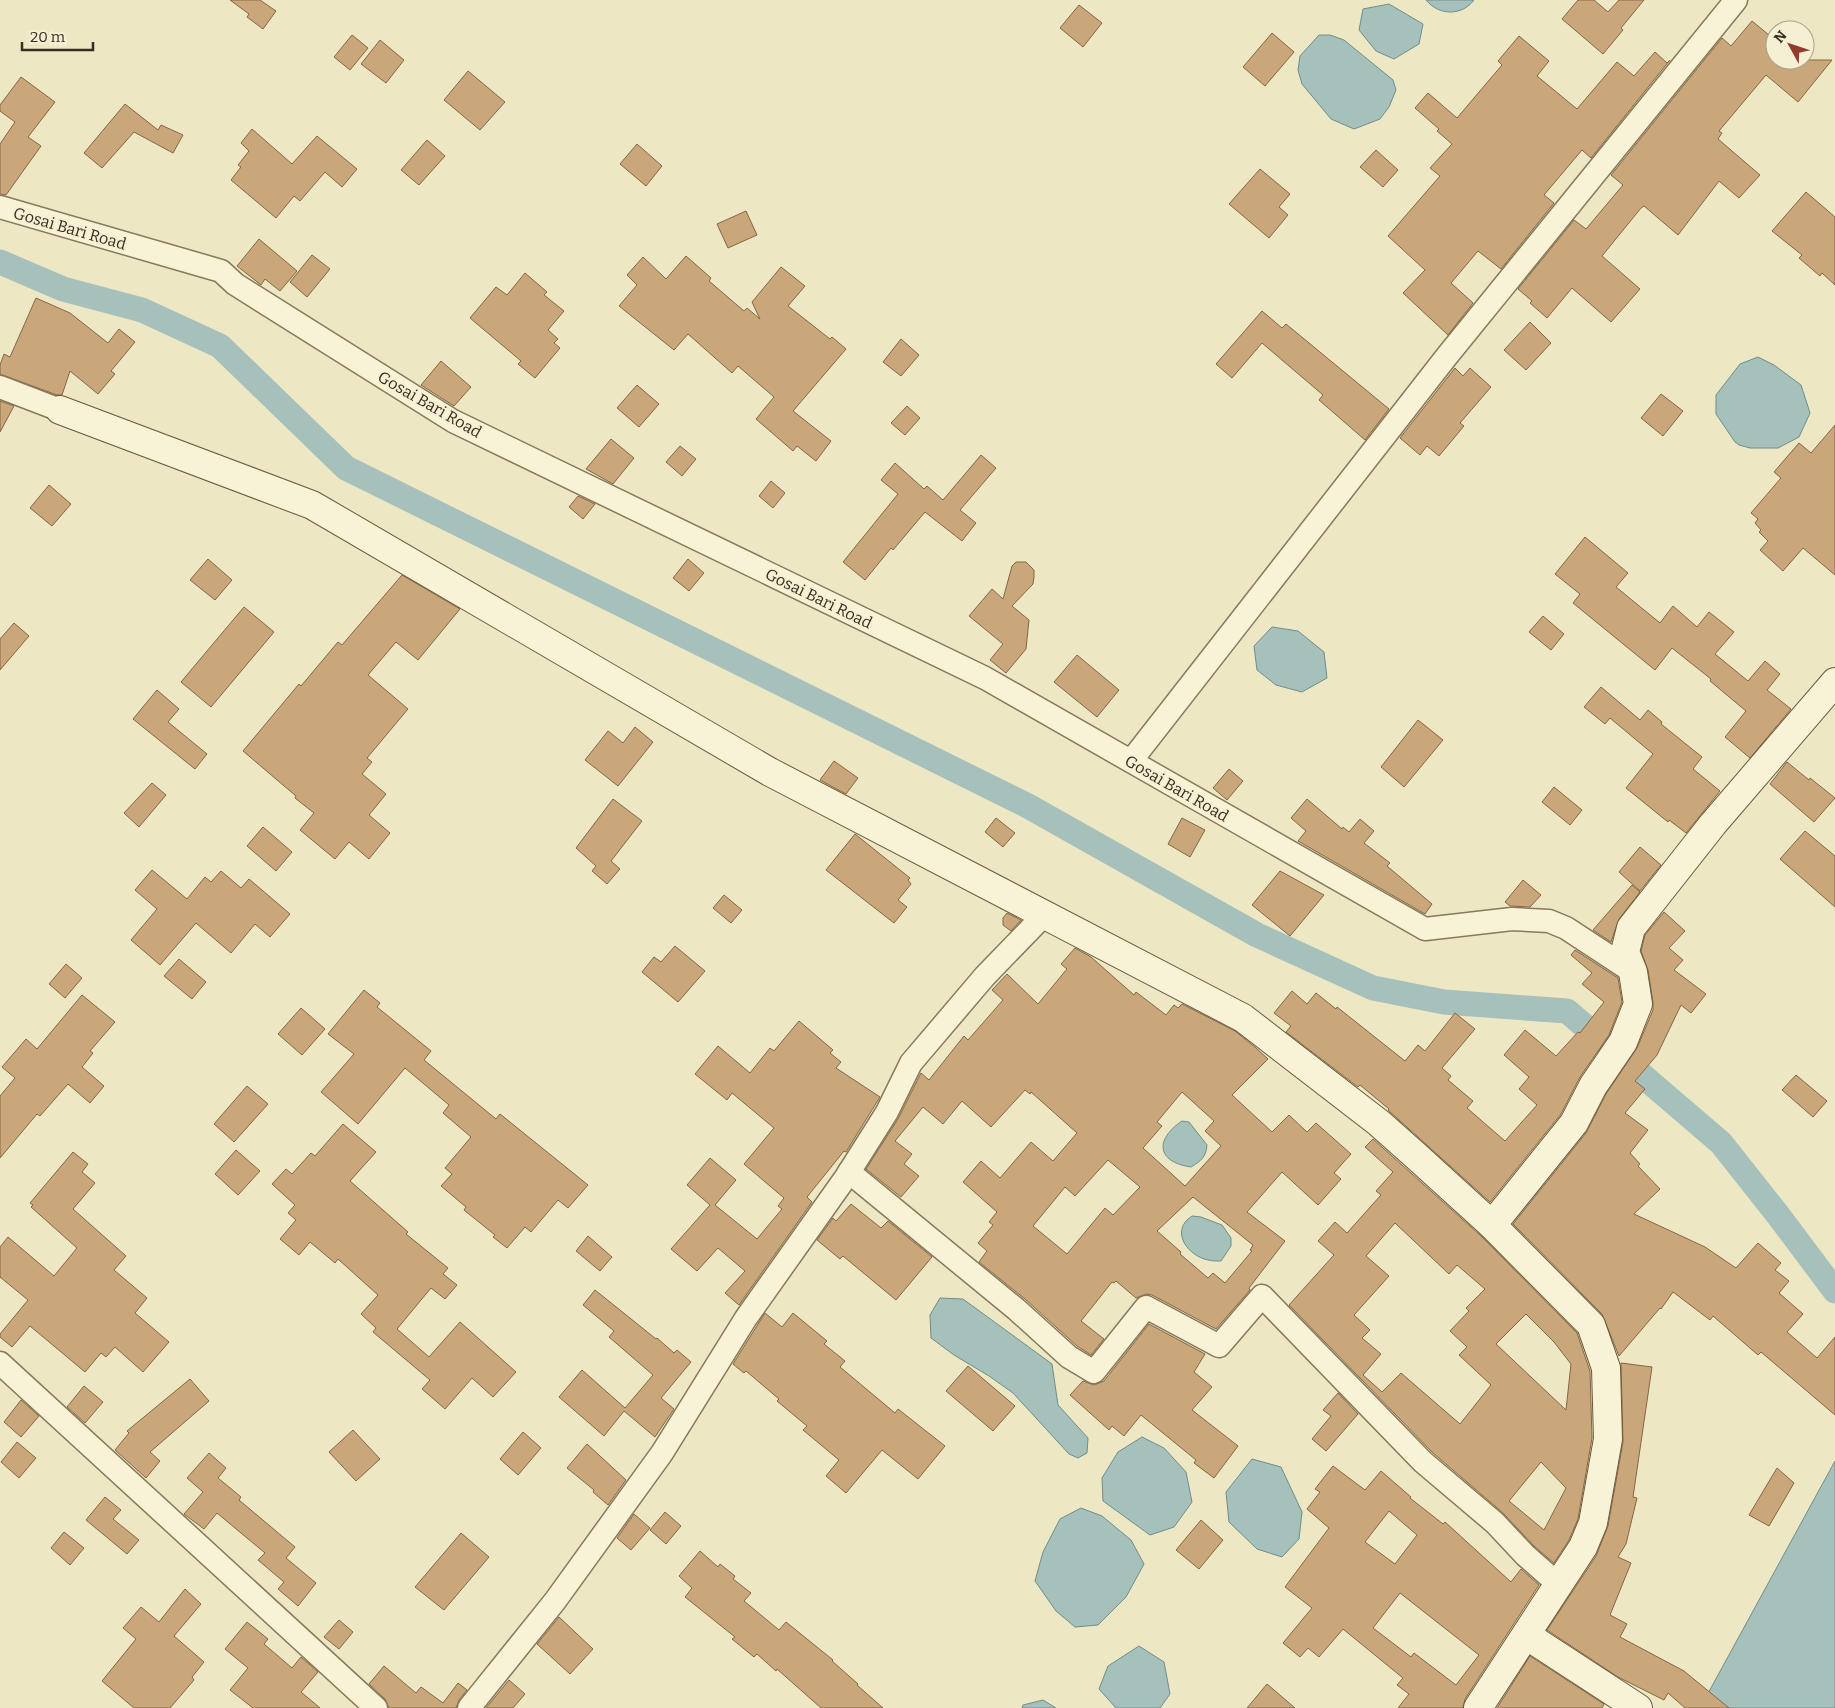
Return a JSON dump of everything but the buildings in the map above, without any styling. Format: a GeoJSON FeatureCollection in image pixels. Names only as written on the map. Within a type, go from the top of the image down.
{"type":"FeatureCollection","features":[{"type":"Feature","properties":{"kind":"street"},"geometry":{"type":"LineString","coordinates":[[1130,761],[1447,356],[1736,0]]}},
{"type":"Feature","properties":{"kind":"street","name":"Gosai Bari Road"},"geometry":{"type":"LineString","coordinates":[[0,208],[221,271],[235,284],[453,422],[985,678],[1425,929],[1512,919],[1549,921],[1566,928],[1632,972]]}},
{"type":"Feature","properties":{"kind":"street"},"geometry":{"type":"LineString","coordinates":[[0,387],[312,506],[770,772],[1243,1018],[1379,1123],[1492,1225],[1591,1325],[1606,1368],[1608,1439],[1593,1523],[1583,1547],[1478,1708]]}},
{"type":"Feature","properties":{"kind":"street"},"geometry":{"type":"LineString","coordinates":[[1492,1225],[1574,1123],[1593,1086],[1623,1042],[1638,1004],[1632,972],[1625,952],[1631,928],[1713,824],[1835,682]]}},
{"type":"Feature","properties":{"kind":"street"},"geometry":{"type":"LineString","coordinates":[[469,1708],[555,1601],[662,1453],[746,1318],[849,1172],[887,1112],[911,1063],[985,976],[1044,915]]}},
{"type":"Feature","properties":{"kind":"street"},"geometry":{"type":"LineString","coordinates":[[849,1172],[1016,1309],[1069,1357],[1094,1372],[1146,1308],[1219,1346],[1262,1296],[1423,1462],[1496,1523],[1525,1555],[1558,1584]]}},
{"type":"Feature","properties":{"kind":"street"},"geometry":{"type":"LineString","coordinates":[[0,1363],[376,1708]]}},
{"type":"Feature","properties":{"kind":"street"},"geometry":{"type":"LineString","coordinates":[[1526,1635],[1638,1708]]}},
{"type":"Feature","properties":{"kind":"water"},"geometry":{"type":"Polygon","coordinates":[[[1426,0],[1474,0],[1463,9],[1450,12],[1437,9],[1426,0]]]}},
{"type":"Feature","properties":{"kind":"water"},"geometry":{"type":"Polygon","coordinates":[[[1389,4],[1423,24],[1419,44],[1394,59],[1376,51],[1359,30],[1363,9],[1389,4]]]}},
{"type":"Feature","properties":{"kind":"water"},"geometry":{"type":"Polygon","coordinates":[[[1319,35],[1330,35],[1344,40],[1393,80],[1396,90],[1389,107],[1380,119],[1354,129],[1331,119],[1302,84],[1298,70],[1300,56],[1319,35]]]}},
{"type":"Feature","properties":{"kind":"water"},"geometry":{"type":"Polygon","coordinates":[[[1758,357],[1774,365],[1801,385],[1810,413],[1799,437],[1778,448],[1750,448],[1739,445],[1716,414],[1716,395],[1740,364],[1758,357]]]}},
{"type":"Feature","properties":{"kind":"water"},"geometry":{"type":"Polygon","coordinates":[[[1272,627],[1298,631],[1324,652],[1327,678],[1302,692],[1276,685],[1257,670],[1254,646],[1272,627]]]}},
{"type":"Feature","properties":{"kind":"water"},"geometry":{"type":"Polygon","coordinates":[[[1182,1121],[1189,1122],[1207,1145],[1202,1158],[1191,1167],[1171,1160],[1163,1149],[1167,1135],[1182,1121]]]}},
{"type":"Feature","properties":{"kind":"water"},"geometry":{"type":"Polygon","coordinates":[[[1192,1216],[1201,1217],[1222,1225],[1231,1238],[1231,1246],[1221,1261],[1201,1258],[1194,1254],[1184,1242],[1182,1229],[1185,1222],[1192,1216]]]}},
{"type":"Feature","properties":{"kind":"water"},"geometry":{"type":"Polygon","coordinates":[[[940,1298],[963,1299],[1052,1364],[1058,1405],[1088,1438],[1087,1453],[1078,1458],[1069,1454],[1013,1393],[931,1338],[930,1315],[940,1298]]]}},
{"type":"Feature","properties":{"kind":"water"},"geometry":{"type":"Polygon","coordinates":[[[1142,1437],[1164,1448],[1186,1472],[1192,1502],[1174,1527],[1150,1535],[1103,1501],[1102,1478],[1118,1452],[1142,1437]]]}},
{"type":"Feature","properties":{"kind":"water"},"geometry":{"type":"Polygon","coordinates":[[[1252,1459],[1281,1467],[1302,1512],[1299,1539],[1282,1557],[1257,1549],[1229,1522],[1226,1492],[1252,1459]]]}},
{"type":"Feature","properties":{"kind":"water"},"geometry":{"type":"Polygon","coordinates":[[[1835,1461],[1835,1708],[1700,1708],[1835,1461]]]}},
{"type":"Feature","properties":{"kind":"water"},"geometry":{"type":"Polygon","coordinates":[[[1081,1508],[1102,1516],[1131,1540],[1144,1564],[1126,1597],[1098,1625],[1075,1627],[1056,1611],[1035,1581],[1043,1552],[1060,1519],[1081,1508]]]}},
{"type":"Feature","properties":{"kind":"water"},"geometry":{"type":"Polygon","coordinates":[[[1139,1646],[1164,1662],[1170,1694],[1160,1708],[1116,1708],[1099,1689],[1108,1666],[1139,1646]]]}},
{"type":"Feature","properties":{"kind":"water"},"geometry":{"type":"Polygon","coordinates":[[[1043,1700],[1056,1708],[1022,1708],[1023,1705],[1043,1700]]]}},
{"type":"Feature","properties":{"kind":"waterway"},"geometry":{"type":"LineString","coordinates":[[0,262],[63,289],[142,310],[220,346],[346,468],[1028,806],[1257,935],[1373,988],[1444,1002],[1567,1011],[1721,1143],[1835,1291]]}}]}
